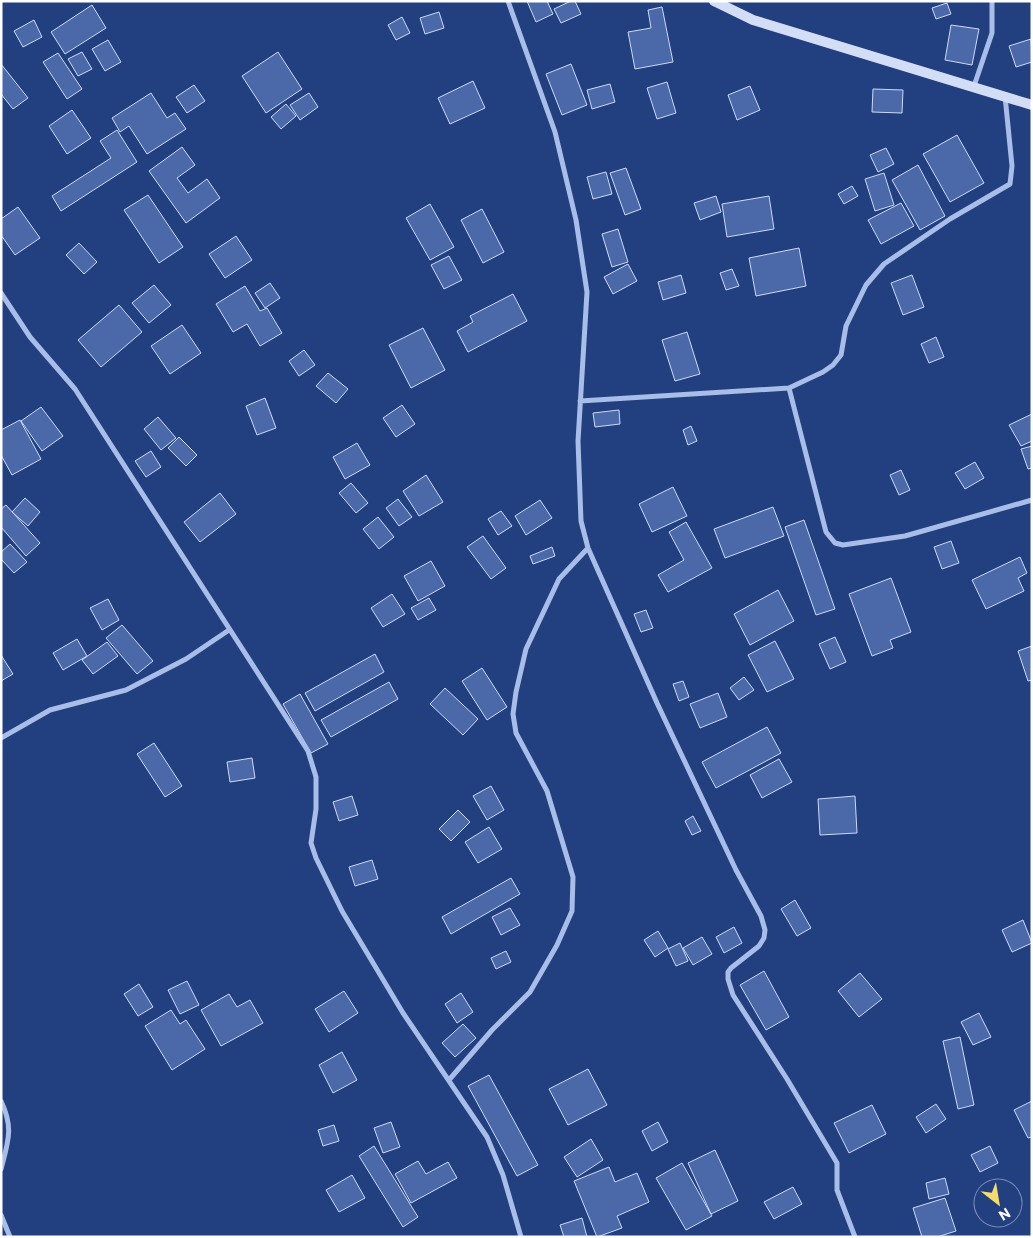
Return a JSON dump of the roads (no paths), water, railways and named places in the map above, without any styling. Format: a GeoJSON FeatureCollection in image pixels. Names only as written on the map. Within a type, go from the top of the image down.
{"type":"FeatureCollection","features":[{"type":"Feature","properties":{"kind":"street"},"geometry":{"type":"LineString","coordinates":[[508,1],[555,132],[576,220],[587,292],[578,440],[581,520],[588,548],[657,703],[736,870],[761,916],[765,930],[764,938],[759,946],[731,968],[728,972],[728,979],[733,995],[837,1164],[837,1190],[856,1237]]}},
{"type":"Feature","properties":{"kind":"street"},"geometry":{"type":"LineString","coordinates":[[714,1],[753,20],[1032,105]]}},
{"type":"Feature","properties":{"kind":"street"},"geometry":{"type":"LineString","coordinates":[[974,86],[992,34],[992,1]]}},
{"type":"Feature","properties":{"kind":"street"},"geometry":{"type":"LineString","coordinates":[[580,401],[790,388],[833,365],[841,355],[846,326],[866,285],[884,264],[950,219],[1010,184],[1012,166],[1005,96]]}},
{"type":"Feature","properties":{"kind":"street"},"geometry":{"type":"LineString","coordinates":[[1,293],[30,337],[75,390],[308,752],[316,777],[311,843],[316,858],[333,894],[403,1013],[487,1137],[503,1175],[521,1237]]}},
{"type":"Feature","properties":{"kind":"street"},"geometry":{"type":"LineString","coordinates":[[790,388],[826,532],[835,543],[843,545],[905,536],[1032,500]]}},
{"type":"Feature","properties":{"kind":"street"},"geometry":{"type":"LineString","coordinates":[[449,1080],[492,1030],[530,992],[557,945],[572,911],[573,878],[547,791],[516,733],[513,714],[526,649],[559,580],[588,548]]}},
{"type":"Feature","properties":{"kind":"street"},"geometry":{"type":"LineString","coordinates":[[1,738],[50,710],[126,690],[186,659],[229,630]]}},
{"type":"Feature","properties":{"kind":"street"},"geometry":{"type":"LineString","coordinates":[[1,1101],[8,1115],[10,1134],[1,1169]]}},
{"type":"Feature","properties":{"kind":"street"},"geometry":{"type":"LineString","coordinates":[[1,1216],[10,1237]]}}]}
